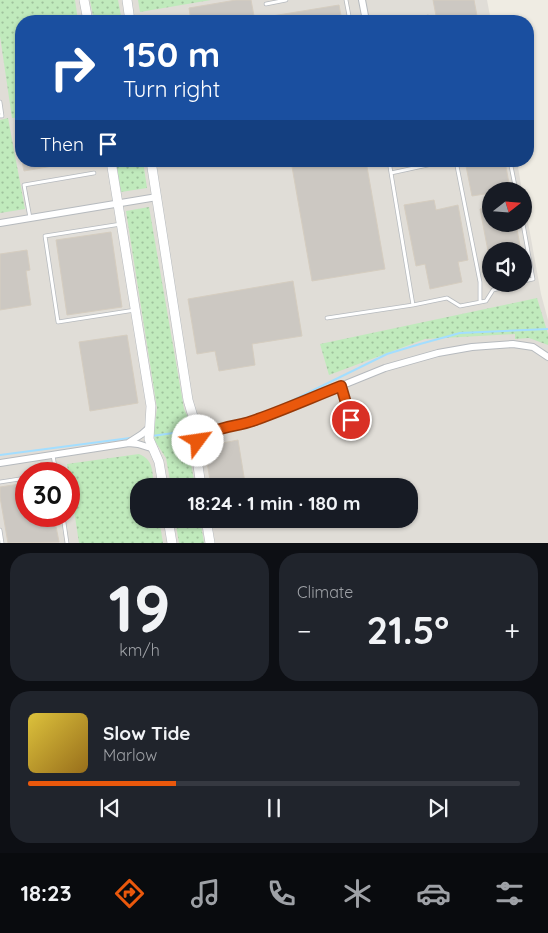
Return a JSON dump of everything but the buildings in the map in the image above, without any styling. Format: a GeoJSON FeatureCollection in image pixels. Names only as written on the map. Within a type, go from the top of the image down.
{"type":"FeatureCollection","features":[{"type":"Feature","properties":{"kind":"street"},"geometry":{"type":"LineString","coordinates":[[84,0],[87,15]]}},
{"type":"Feature","properties":{"kind":"street"},"geometry":{"type":"LineString","coordinates":[[127,0],[129,15]]}},
{"type":"Feature","properties":{"kind":"street"},"geometry":{"type":"LineString","coordinates":[[362,0],[365,15]]}},
{"type":"Feature","properties":{"kind":"street"},"geometry":{"type":"LineString","coordinates":[[112,167],[151,406],[149,439],[159,462],[162,478]]}},
{"type":"Feature","properties":{"kind":"street"},"geometry":{"type":"LineString","coordinates":[[152,167],[188,400],[198,433],[197,459],[200,478]]}},
{"type":"Feature","properties":{"kind":"street"},"geometry":{"type":"LineString","coordinates":[[0,223],[157,197]]}},
{"type":"Feature","properties":{"kind":"street"},"geometry":{"type":"LineString","coordinates":[[198,441],[216,429],[259,419],[410,360],[472,347],[524,345],[533,347],[548,356]]}},
{"type":"Feature","properties":{"kind":"street"},"geometry":{"type":"LineString","coordinates":[[341,386],[351,420]]}},
{"type":"Feature","properties":{"kind":"street"},"geometry":{"type":"LineString","coordinates":[[194,422],[216,429]]}},
{"type":"Feature","properties":{"kind":"street"},"geometry":{"type":"LineString","coordinates":[[127,443],[150,427]]}},
{"type":"Feature","properties":{"kind":"street"},"geometry":{"type":"LineString","coordinates":[[0,463],[127,443],[154,449]]}},
{"type":"Feature","properties":{"kind":"street"},"geometry":{"type":"LineString","coordinates":[[170,528],[172,543]]}},
{"type":"Feature","properties":{"kind":"street"},"geometry":{"type":"LineString","coordinates":[[208,528],[210,543]]}},
{"type":"Feature","properties":{"kind":"lane"},"geometry":{"type":"LineString","coordinates":[[266,4],[286,0]]}},
{"type":"Feature","properties":{"kind":"lane"},"geometry":{"type":"LineString","coordinates":[[346,0],[349,15]]}},
{"type":"Feature","properties":{"kind":"lane"},"geometry":{"type":"LineString","coordinates":[[0,102],[2,116],[0,116]]}},
{"type":"Feature","properties":{"kind":"lane"},"geometry":{"type":"LineString","coordinates":[[390,167],[413,305]]}},
{"type":"Feature","properties":{"kind":"lane"},"geometry":{"type":"LineString","coordinates":[[391,173],[418,167]]}},
{"type":"Feature","properties":{"kind":"lane"},"geometry":{"type":"LineString","coordinates":[[457,167],[480,282],[480,302]]}},
{"type":"Feature","properties":{"kind":"lane"},"geometry":{"type":"LineString","coordinates":[[511,167],[514,182]]}},
{"type":"Feature","properties":{"kind":"lane"},"geometry":{"type":"LineString","coordinates":[[30,218],[24,185],[94,173]]}},
{"type":"Feature","properties":{"kind":"lane"},"geometry":{"type":"LineString","coordinates":[[121,224],[45,236],[58,322],[135,310]]}},
{"type":"Feature","properties":{"kind":"lane"},"geometry":{"type":"LineString","coordinates":[[327,318],[447,298],[460,306],[486,301],[492,292]]}},
{"type":"Feature","properties":{"kind":"lane"},"geometry":{"type":"LineString","coordinates":[[53,455],[54,462]]}},
{"type":"Feature","properties":{"kind":"lane"},"geometry":{"type":"LineString","coordinates":[[0,482],[15,480]]}},
{"type":"Feature","properties":{"kind":"lane"},"geometry":{"type":"LineString","coordinates":[[65,527],[67,543]]}},
{"type":"Feature","properties":{"kind":"lane"},"geometry":{"type":"LineString","coordinates":[[0,530],[2,543]]}},
{"type":"Feature","properties":{"kind":"shaded area"},"geometry":{"type":"Polygon","coordinates":[[[0,0],[487,0],[490,15],[15,15],[15,167],[518,167],[520,182],[482,182],[482,232],[530,232],[532,242],[482,242],[482,292],[532,292],[532,244],[548,320],[548,543],[0,543],[0,0]]]}},
{"type":"Feature","properties":{"kind":"green space"},"geometry":{"type":"Polygon","coordinates":[[[0,0],[75,0],[77,15],[15,15],[15,118],[12,118],[0,36],[0,0]]]}},
{"type":"Feature","properties":{"kind":"green space"},"geometry":{"type":"Polygon","coordinates":[[[90,0],[118,0],[121,15],[93,15],[90,0]]]}},
{"type":"Feature","properties":{"kind":"green space"},"geometry":{"type":"Polygon","coordinates":[[[138,0],[211,0],[140,12],[138,0]]]}},
{"type":"Feature","properties":{"kind":"green space"},"geometry":{"type":"Polygon","coordinates":[[[8,118],[15,155],[15,167],[17,167],[25,209],[0,213],[0,120],[8,118]]]}},
{"type":"Feature","properties":{"kind":"green space"},"geometry":{"type":"Polygon","coordinates":[[[117,167],[144,167],[147,188],[121,192],[117,167]]]}},
{"type":"Feature","properties":{"kind":"green space"},"geometry":{"type":"Polygon","coordinates":[[[149,207],[184,409],[192,426],[193,436],[190,458],[194,478],[170,478],[166,458],[155,441],[154,432],[157,408],[126,211],[149,207]]]}},
{"type":"Feature","properties":{"kind":"green space"},"geometry":{"type":"Polygon","coordinates":[[[537,298],[548,334],[548,345],[529,338],[515,339],[515,334],[425,339],[329,375],[320,344],[537,298]]]}},
{"type":"Feature","properties":{"kind":"green space"},"geometry":{"type":"Polygon","coordinates":[[[139,454],[144,457],[150,463],[153,478],[130,478],[130,528],[160,528],[163,543],[79,543],[77,527],[80,527],[80,462],[139,454]]]}},
{"type":"Feature","properties":{"kind":"green space"},"geometry":{"type":"Polygon","coordinates":[[[176,528],[202,528],[204,543],[179,543],[176,528]]]}},
{"type":"Feature","properties":{"kind":"waterway"},"geometry":{"type":"LineString","coordinates":[[269,412],[387,354],[420,344],[460,333],[548,329]]}},
{"type":"Feature","properties":{"kind":"waterway"},"geometry":{"type":"LineString","coordinates":[[250,418],[260,415]]}},
{"type":"Feature","properties":{"kind":"waterway"},"geometry":{"type":"LineString","coordinates":[[152,436],[195,430]]}},
{"type":"Feature","properties":{"kind":"waterway"},"geometry":{"type":"LineString","coordinates":[[0,455],[130,438]]}},
{"type":"Feature","properties":{"kind":"route"},"geometry":{"type":"LineString","coordinates":[[198,441],[216,429],[248,423],[341,386],[351,420]]}}]}
